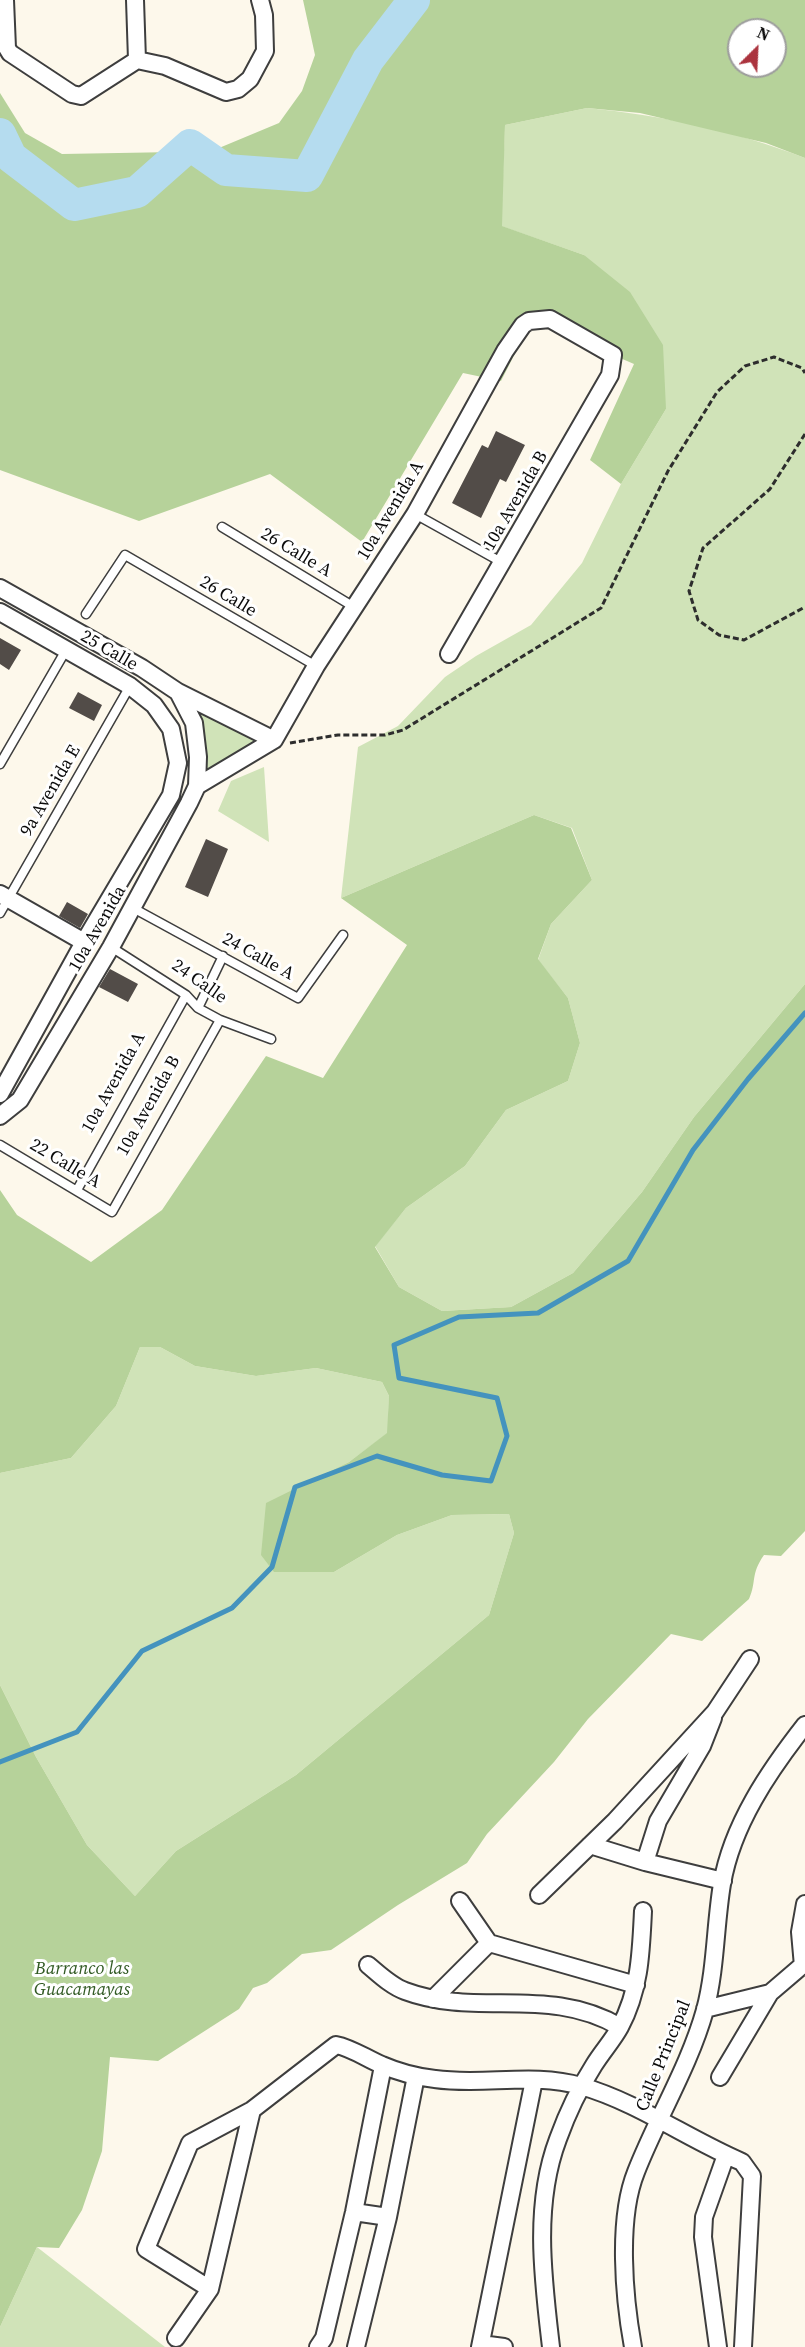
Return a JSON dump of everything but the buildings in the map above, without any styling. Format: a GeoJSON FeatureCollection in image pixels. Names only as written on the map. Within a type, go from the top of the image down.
{"type":"FeatureCollection","features":[{"type":"Feature","properties":{"kind":"street"},"geometry":{"type":"LineString","coordinates":[[5,0],[7,48],[10,53],[15,59],[72,94],[81,96],[137,60],[165,66],[226,93],[238,89],[250,79],[264,51],[264,15],[260,0]]}},
{"type":"Feature","properties":{"kind":"street"},"geometry":{"type":"LineString","coordinates":[[135,0],[137,60]]}},
{"type":"Feature","properties":{"kind":"street","name":"10a Avenida A"},"geometry":{"type":"LineString","coordinates":[[274,740],[315,666],[415,514],[505,351],[523,325],[529,321],[550,320],[608,350],[613,355],[613,365]]}},
{"type":"Feature","properties":{"kind":"street","name":"10a Avenida B"},"geometry":{"type":"LineString","coordinates":[[449,654],[504,563],[610,375],[613,365]]}},
{"type":"Feature","properties":{"kind":"street","name":"25 Calle"},"geometry":{"type":"LineString","coordinates":[[0,588],[142,668],[178,692],[274,740]]}},
{"type":"Feature","properties":{"kind":"street","name":"25 Calle"},"geometry":{"type":"LineString","coordinates":[[0,612],[130,686],[154,705],[171,729],[176,746]]}},
{"type":"Feature","properties":{"kind":"street"},"geometry":{"type":"LineString","coordinates":[[42,636],[52,618]]}},
{"type":"Feature","properties":{"kind":"street","name":"25 Calle"},"geometry":{"type":"LineString","coordinates":[[178,692],[194,723],[197,746]]}},
{"type":"Feature","properties":{"kind":"street"},"geometry":{"type":"LineString","coordinates":[[197,786],[274,740]]}},
{"type":"Feature","properties":{"kind":"street","name":"10a Avenida"},"geometry":{"type":"LineString","coordinates":[[0,1094],[84,942],[171,795],[178,763],[176,746]]}},
{"type":"Feature","properties":{"kind":"street","name":"10a Avenida"},"geometry":{"type":"LineString","coordinates":[[0,1116],[20,1100],[133,908],[197,786],[197,746]]}},
{"type":"Feature","properties":{"kind":"street"},"geometry":{"type":"LineString","coordinates":[[3,902],[84,942]]}},
{"type":"Feature","properties":{"kind":"street"},"geometry":{"type":"LineString","coordinates":[[539,1895],[590,1845],[715,1712],[750,1659]]}},
{"type":"Feature","properties":{"kind":"street"},"geometry":{"type":"LineString","coordinates":[[645,1862],[658,1821],[710,1731],[715,1712]]}},
{"type":"Feature","properties":{"kind":"street","name":"Calle Principal"},"geometry":{"type":"LineString","coordinates":[[633,2347],[624,2254],[625,2215],[635,2174],[696,2038],[712,1980],[723,1881],[753,1800],[805,1725]]}},
{"type":"Feature","properties":{"kind":"street"},"geometry":{"type":"LineString","coordinates":[[590,1845],[645,1862],[723,1881]]}},
{"type":"Feature","properties":{"kind":"street"},"geometry":{"type":"LineString","coordinates":[[460,1901],[489,1943],[636,1985]]}},
{"type":"Feature","properties":{"kind":"street"},"geometry":{"type":"LineString","coordinates":[[720,2077],[770,1993],[804,1964],[800,1932],[805,1904]]}},
{"type":"Feature","properties":{"kind":"street"},"geometry":{"type":"LineString","coordinates":[[551,2347],[542,2238],[543,2205],[558,2139],[583,2086],[620,2027],[636,1985],[643,1911]]}},
{"type":"Feature","properties":{"kind":"street"},"geometry":{"type":"LineString","coordinates":[[433,1999],[489,1943]]}},
{"type":"Feature","properties":{"kind":"street"},"geometry":{"type":"LineString","coordinates":[[368,1965],[403,1991],[433,1999],[568,2006],[601,2015],[620,2027]]}},
{"type":"Feature","properties":{"kind":"street"},"geometry":{"type":"LineString","coordinates":[[705,2009],[770,1993]]}},
{"type":"Feature","properties":{"kind":"street"},"geometry":{"type":"LineString","coordinates":[[210,2289],[148,2252],[146,2247],[189,2144],[252,2110],[333,2046],[339,2045],[383,2066],[416,2076],[465,2083],[534,2080],[562,2081],[583,2086],[620,2101],[742,2162],[753,2176],[743,2347]]}},
{"type":"Feature","properties":{"kind":"street"},"geometry":{"type":"LineString","coordinates":[[318,2347],[324,2338],[354,2212],[383,2066]]}},
{"type":"Feature","properties":{"kind":"street"},"geometry":{"type":"LineString","coordinates":[[356,2347],[388,2217],[416,2076]]}},
{"type":"Feature","properties":{"kind":"street"},"geometry":{"type":"LineString","coordinates":[[504,2347],[480,2346],[534,2080]]}},
{"type":"Feature","properties":{"kind":"street"},"geometry":{"type":"LineString","coordinates":[[176,2338],[210,2289],[252,2110]]}},
{"type":"Feature","properties":{"kind":"street"},"geometry":{"type":"LineString","coordinates":[[718,2347],[703,2237],[704,2217],[726,2155]]}},
{"type":"Feature","properties":{"kind":"street"},"geometry":{"type":"LineString","coordinates":[[354,2212],[388,2217]]}},
{"type":"Feature","properties":{"kind":"lane"},"geometry":{"type":"LineString","coordinates":[[415,514],[504,563]]}},
{"type":"Feature","properties":{"kind":"lane","name":"26 Calle A"},"geometry":{"type":"LineString","coordinates":[[222,527],[354,607]]}},
{"type":"Feature","properties":{"kind":"lane","name":"26 Calle"},"geometry":{"type":"LineString","coordinates":[[86,614],[123,556],[315,666]]}},
{"type":"Feature","properties":{"kind":"lane"},"geometry":{"type":"LineString","coordinates":[[0,764],[66,650]]}},
{"type":"Feature","properties":{"kind":"lane","name":"9a Avenida E"},"geometry":{"type":"LineString","coordinates":[[3,902],[130,686]]}},
{"type":"Feature","properties":{"kind":"lane","name":"24 Calle A"},"geometry":{"type":"LineString","coordinates":[[133,908],[300,998],[343,935]]}},
{"type":"Feature","properties":{"kind":"lane","name":"24 Calle"},"geometry":{"type":"LineString","coordinates":[[111,947],[186,995],[198,1008],[220,1020],[271,1039]]}},
{"type":"Feature","properties":{"kind":"lane"},"geometry":{"type":"LineString","coordinates":[[198,1008],[223,956]]}},
{"type":"Feature","properties":{"kind":"lane","name":"10a Avenida A"},"geometry":{"type":"LineString","coordinates":[[77,1190],[186,995]]}},
{"type":"Feature","properties":{"kind":"lane","name":"10a Avenida B"},"geometry":{"type":"LineString","coordinates":[[112,1212],[220,1020]]}},
{"type":"Feature","properties":{"kind":"lane","name":"22 Calle A"},"geometry":{"type":"LineString","coordinates":[[0,1145],[112,1212]]}},
{"type":"Feature","properties":{"kind":"path"},"geometry":{"type":"LineString","coordinates":[[274,740],[293,743],[325,736],[385,735],[403,730],[601,608],[668,471],[717,392],[746,366],[774,357],[802,368],[805,373]]}},
{"type":"Feature","properties":{"kind":"path"},"geometry":{"type":"LineString","coordinates":[[805,434],[770,489],[704,548],[689,591],[699,620],[719,635],[744,640],[805,607]]}},
{"type":"Feature","properties":{"kind":"green space"},"geometry":{"type":"Polygon","coordinates":[[[303,0],[805,0],[805,158],[766,143],[640,113],[587,108],[505,125],[502,226],[584,255],[630,292],[663,345],[666,409],[621,484],[590,460],[634,364],[532,320],[501,381],[463,373],[362,542],[270,474],[139,521],[0,470],[0,93],[25,133],[62,154],[175,152],[219,148],[279,123],[302,91],[315,55],[303,0]]]}},
{"type":"Feature","properties":{"kind":"green space"},"geometry":{"type":"Polygon","coordinates":[[[587,108],[643,115],[725,132],[805,158],[805,984],[694,1117],[642,1192],[573,1273],[511,1307],[442,1311],[399,1287],[375,1246],[406,1208],[465,1166],[506,1110],[568,1081],[580,1043],[568,998],[538,960],[551,924],[592,880],[572,828],[534,815],[341,898],[358,747],[398,726],[445,677],[476,656],[531,625],[582,563],[621,484],[666,409],[584,255],[501,226],[505,125],[587,108]]]}},
{"type":"Feature","properties":{"kind":"green space"},"geometry":{"type":"Polygon","coordinates":[[[194,708],[262,742],[203,773],[194,708]]]}},
{"type":"Feature","properties":{"kind":"green space"},"geometry":{"type":"Polygon","coordinates":[[[264,767],[269,842],[218,811],[231,781],[264,767]]]}},
{"type":"Feature","properties":{"kind":"green space","name":"Barranco las Guacamayas"},"geometry":{"type":"Polygon","coordinates":[[[534,815],[571,828],[592,880],[551,924],[538,959],[568,998],[580,1043],[568,1081],[506,1110],[465,1166],[406,1208],[375,1247],[399,1287],[442,1311],[511,1307],[573,1273],[642,1192],[694,1117],[805,984],[805,1531],[781,1556],[764,1555],[755,1573],[749,1599],[702,1641],[671,1634],[588,1719],[554,1762],[487,1834],[467,1863],[398,1905],[331,1950],[302,1954],[267,1983],[253,1988],[239,2009],[158,2061],[110,2057],[102,2151],[82,2210],[59,2248],[37,2247],[0,2327],[0,1685],[36,1757],[87,1845],[135,1896],[176,1851],[296,1775],[489,1615],[514,1533],[509,1514],[452,1515],[397,1535],[334,1572],[274,1572],[261,1555],[266,1503],[349,1462],[387,1433],[389,1396],[382,1382],[316,1368],[256,1376],[195,1366],[160,1347],[140,1347],[116,1406],[71,1458],[0,1473],[0,1190],[17,1215],[91,1262],[162,1210],[266,1056],[323,1078],[407,945],[341,898],[534,815]]]}},
{"type":"Feature","properties":{"kind":"green space"},"geometry":{"type":"Polygon","coordinates":[[[140,1347],[160,1347],[195,1366],[256,1376],[316,1368],[382,1382],[389,1396],[388,1433],[349,1462],[266,1504],[334,1572],[397,1535],[452,1515],[509,1514],[514,1533],[489,1615],[296,1775],[176,1851],[135,1896],[87,1845],[36,1757],[0,1685],[0,1473],[71,1458],[116,1406],[140,1347]]]}},
{"type":"Feature","properties":{"kind":"green space"},"geometry":{"type":"Polygon","coordinates":[[[37,2247],[165,2347],[0,2347],[0,2327],[37,2247]]]}},
{"type":"Feature","properties":{"kind":"waterway"},"geometry":{"type":"LineString","coordinates":[[0,134],[11,157],[74,205],[137,192],[190,145],[226,170],[307,176],[368,60],[414,0]]}},
{"type":"Feature","properties":{"kind":"waterway"},"geometry":{"type":"LineString","coordinates":[[0,1762],[77,1732],[142,1651],[232,1608],[272,1567],[295,1487],[377,1456],[442,1475],[491,1481],[507,1436],[497,1398],[399,1378],[394,1345],[459,1317],[538,1313],[628,1261],[693,1150],[748,1079],[805,1013]]}}]}
